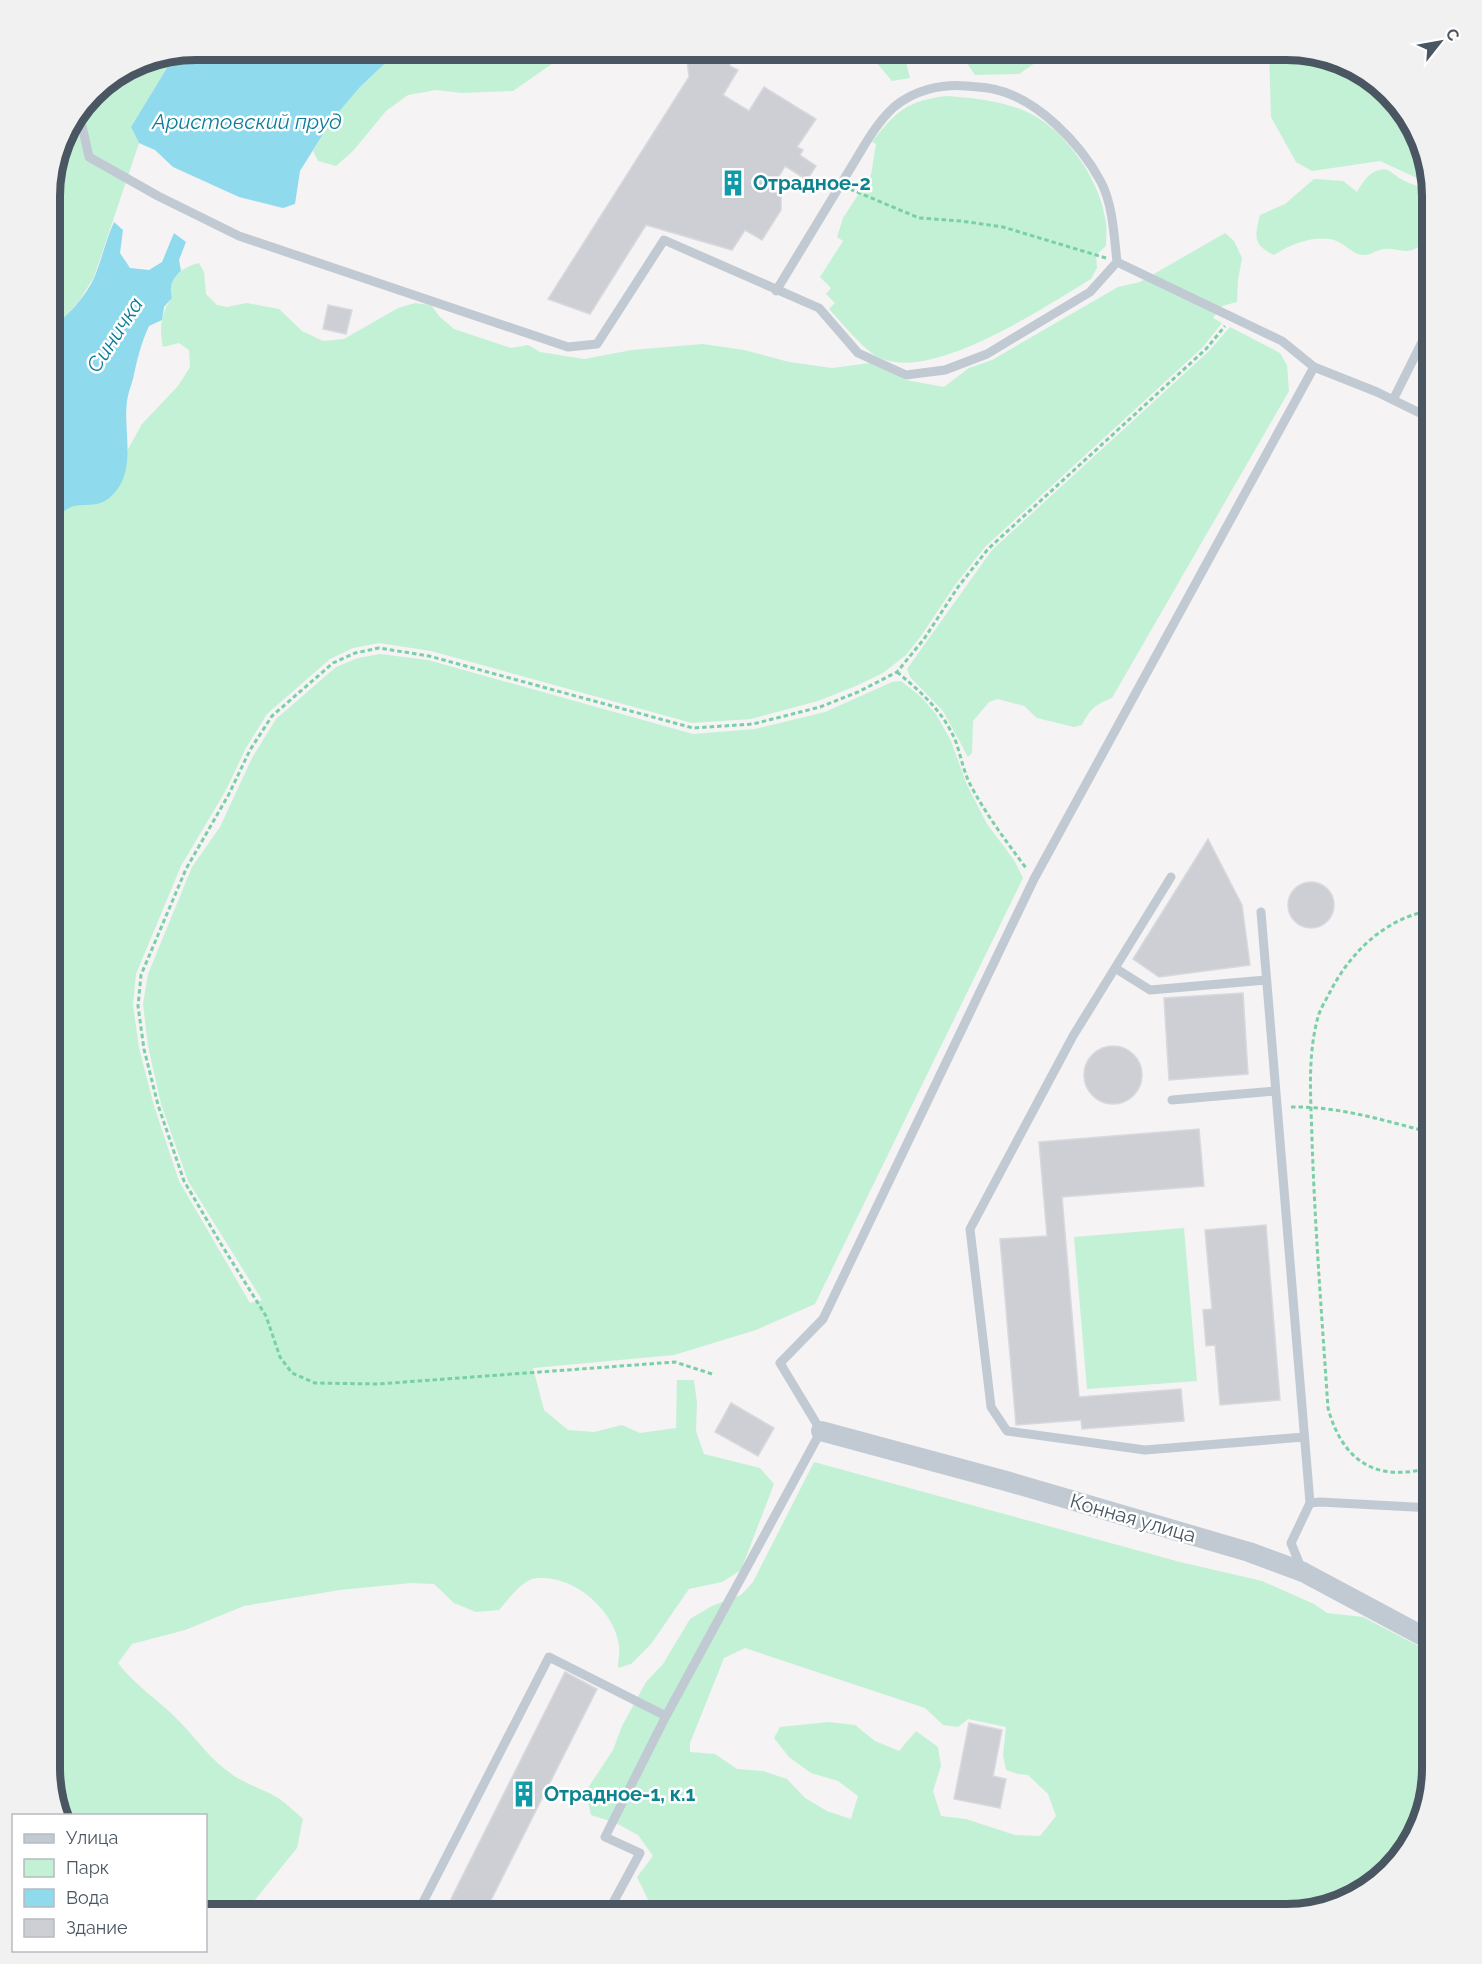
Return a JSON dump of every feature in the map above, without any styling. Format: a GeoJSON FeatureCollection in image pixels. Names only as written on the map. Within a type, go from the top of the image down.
{"type":"FeatureCollection","features":[{"type":"Feature","properties":{"kind":"street","name":"Конная улица"},"geometry":{"type":"LineString","coordinates":[[821,1431],[1006,1481],[1238,1549],[1303,1572],[1422,1636]]}},
{"type":"Feature","properties":{"kind":"lane"},"geometry":{"type":"LineString","coordinates":[[82,123],[89,157],[158,196],[239,236],[568,347],[597,344],[664,240],[776,291],[819,308],[858,353],[906,375],[945,370],[987,354],[1090,292],[1117,262],[1112,221],[1102,184],[1084,153],[1058,125],[1026,102],[995,89],[939,87],[915,94],[894,107],[872,133],[776,291]]}},
{"type":"Feature","properties":{"kind":"lane"},"geometry":{"type":"LineString","coordinates":[[1117,262],[1282,341],[1314,368],[1422,414]]}},
{"type":"Feature","properties":{"kind":"lane"},"geometry":{"type":"LineString","coordinates":[[1393,400],[1422,342]]}},
{"type":"Feature","properties":{"kind":"lane"},"geometry":{"type":"LineString","coordinates":[[612,1904],[640,1853],[605,1837],[666,1716],[821,1431],[780,1364],[823,1319],[1034,879],[1314,368]]}},
{"type":"Feature","properties":{"kind":"lane"},"geometry":{"type":"LineString","coordinates":[[1172,877],[1073,1036],[970,1228],[991,1407],[1007,1431],[1145,1449],[1304,1437]]}},
{"type":"Feature","properties":{"kind":"lane"},"geometry":{"type":"LineString","coordinates":[[1261,912],[1310,1503],[1291,1543],[1303,1572]]}},
{"type":"Feature","properties":{"kind":"lane"},"geometry":{"type":"LineString","coordinates":[[1115,968],[1150,990],[1266,980]]}},
{"type":"Feature","properties":{"kind":"lane"},"geometry":{"type":"LineString","coordinates":[[1172,1100],[1275,1091]]}},
{"type":"Feature","properties":{"kind":"lane"},"geometry":{"type":"LineString","coordinates":[[1310,1503],[1422,1507]]}},
{"type":"Feature","properties":{"kind":"lane"},"geometry":{"type":"LineString","coordinates":[[422,1904],[549,1657],[666,1716]]}},
{"type":"Feature","properties":{"kind":"path"},"geometry":{"type":"LineString","coordinates":[[841,185],[919,218],[1003,227],[1117,262]]}},
{"type":"Feature","properties":{"kind":"path"},"geometry":{"type":"LineString","coordinates":[[712,1374],[675,1362],[378,1384],[315,1383],[292,1373],[280,1357],[266,1316],[220,1244],[184,1181],[158,1106],[144,1049],[138,1006],[141,975],[186,869],[229,794],[250,750],[272,716],[333,663],[355,653],[379,648],[429,656],[693,728],[753,723],[820,707],[858,692],[897,672],[924,639],[958,587],[988,549],[1206,349],[1232,317]]}},
{"type":"Feature","properties":{"kind":"path"},"geometry":{"type":"LineString","coordinates":[[897,672],[922,693],[939,712],[955,740],[970,784],[991,821],[1034,879]]}},
{"type":"Feature","properties":{"kind":"path"},"geometry":{"type":"LineString","coordinates":[[1422,912],[1383,929],[1358,951],[1335,983],[1319,1015],[1310,1060],[1314,1185],[1328,1408],[1334,1429],[1343,1444],[1359,1460],[1373,1469],[1395,1472],[1422,1470]]}},
{"type":"Feature","properties":{"kind":"path"},"geometry":{"type":"LineString","coordinates":[[1277,1108],[1312,1107],[1356,1114],[1422,1130]]}},
{"type":"Feature","properties":{"kind":"green space"},"geometry":{"type":"Polygon","coordinates":[[[389,60],[558,60],[513,91],[462,93],[436,90],[408,95],[386,111],[353,151],[336,166],[318,161],[313,151],[332,120],[360,87],[389,60]]]}},
{"type":"Feature","properties":{"kind":"green space"},"geometry":{"type":"Polygon","coordinates":[[[874,60],[906,60],[910,78],[892,81],[874,60]]]}},
{"type":"Feature","properties":{"kind":"green space"},"geometry":{"type":"Polygon","coordinates":[[[965,60],[1039,60],[1019,74],[975,75],[965,60]]]}},
{"type":"Feature","properties":{"kind":"green space"},"geometry":{"type":"Polygon","coordinates":[[[1269,60],[1304,61],[1338,70],[1361,83],[1388,106],[1408,136],[1415,152],[1421,180],[1380,161],[1312,171],[1296,162],[1271,117],[1269,60]]]}},
{"type":"Feature","properties":{"kind":"green space"},"geometry":{"type":"Polygon","coordinates":[[[170,63],[131,127],[139,143],[94,277],[79,301],[60,322],[60,187],[70,144],[88,113],[113,88],[144,70],[170,63]]]}},
{"type":"Feature","properties":{"kind":"green space"},"geometry":{"type":"Polygon","coordinates":[[[947,96],[993,101],[1020,109],[1036,116],[1064,140],[1088,172],[1103,206],[1106,246],[1096,255],[1097,268],[1091,279],[1017,323],[956,352],[927,360],[900,363],[878,357],[852,335],[829,309],[835,303],[826,294],[831,288],[820,277],[843,241],[837,237],[843,218],[871,175],[876,144],[872,142],[896,115],[912,104],[947,96]]]}},
{"type":"Feature","properties":{"kind":"green space"},"geometry":{"type":"Polygon","coordinates":[[[1380,170],[1390,171],[1399,178],[1422,188],[1422,243],[1419,247],[1409,251],[1384,249],[1362,255],[1334,240],[1323,238],[1293,245],[1274,255],[1259,243],[1256,234],[1260,215],[1285,204],[1314,179],[1343,181],[1357,192],[1371,174],[1380,170]]]}},
{"type":"Feature","properties":{"kind":"green space"},"geometry":{"type":"Polygon","coordinates":[[[1225,233],[1234,241],[1242,258],[1237,302],[1222,306],[1213,318],[1222,323],[1203,347],[985,547],[906,655],[883,673],[818,701],[751,719],[692,723],[431,651],[379,643],[353,648],[330,659],[267,714],[246,748],[226,790],[181,866],[136,974],[133,1005],[139,1048],[154,1106],[179,1181],[250,1303],[262,1300],[188,1181],[161,1104],[148,1046],[143,1004],[148,974],[192,867],[220,827],[252,758],[276,719],[336,667],[358,658],[380,654],[428,660],[693,734],[755,729],[825,712],[892,682],[901,681],[921,697],[936,714],[951,741],[967,785],[987,824],[1014,860],[1023,878],[815,1304],[756,1330],[674,1355],[533,1368],[544,1410],[568,1430],[594,1432],[622,1425],[640,1433],[676,1428],[677,1380],[694,1380],[697,1403],[696,1431],[704,1454],[760,1468],[774,1484],[741,1570],[722,1582],[689,1589],[651,1644],[631,1664],[618,1668],[619,1648],[616,1632],[601,1608],[591,1598],[567,1583],[541,1578],[532,1579],[523,1584],[499,1610],[476,1612],[454,1603],[434,1584],[411,1583],[340,1590],[244,1606],[185,1630],[132,1644],[118,1663],[132,1679],[171,1713],[225,1769],[244,1782],[278,1798],[303,1819],[297,1848],[252,1904],[207,1904],[207,1814],[68,1814],[61,1786],[60,1768],[60,515],[65,508],[78,504],[125,472],[127,451],[142,424],[178,386],[190,367],[189,350],[179,343],[163,347],[162,321],[165,309],[172,298],[173,280],[187,267],[199,263],[204,272],[206,294],[217,305],[227,307],[247,303],[279,309],[302,331],[323,341],[344,339],[398,308],[415,303],[431,305],[439,316],[454,329],[511,348],[528,345],[540,352],[584,359],[632,350],[703,344],[744,350],[789,362],[832,368],[870,363],[906,380],[944,387],[969,368],[992,360],[1118,287],[1140,282],[1225,233]]]}},
{"type":"Feature","properties":{"kind":"green space"},"geometry":{"type":"Polygon","coordinates":[[[1230,327],[1280,353],[1287,365],[1289,391],[1112,698],[1094,708],[1082,725],[1074,727],[1037,718],[1024,706],[998,699],[989,702],[973,721],[972,753],[968,757],[943,711],[910,677],[907,669],[992,550],[1209,351],[1230,327]]]}},
{"type":"Feature","properties":{"kind":"green space"},"geometry":{"type":"Polygon","coordinates":[[[1184,1228],[1197,1381],[1087,1389],[1074,1237],[1184,1228]]]}},
{"type":"Feature","properties":{"kind":"green space"},"geometry":{"type":"Polygon","coordinates":[[[814,1462],[1180,1562],[1262,1581],[1314,1604],[1327,1613],[1363,1617],[1422,1648],[1421,1786],[1412,1820],[1399,1843],[1376,1870],[1346,1890],[1330,1897],[1304,1903],[650,1904],[637,1877],[653,1856],[638,1835],[616,1823],[591,1815],[586,1791],[613,1750],[622,1726],[646,1682],[663,1664],[690,1619],[712,1606],[741,1595],[753,1582],[814,1462]],[[745,1648],[724,1658],[690,1743],[690,1752],[715,1754],[737,1769],[763,1771],[787,1779],[805,1798],[827,1811],[851,1819],[858,1796],[838,1781],[811,1773],[789,1757],[774,1738],[780,1727],[829,1722],[855,1725],[875,1741],[899,1751],[916,1731],[938,1747],[941,1766],[933,1791],[941,1816],[966,1819],[1015,1835],[1040,1836],[1056,1816],[1048,1794],[1028,1775],[1006,1770],[1003,1755],[1006,1727],[968,1719],[958,1727],[943,1725],[925,1708],[745,1648]]]}},
{"type":"Feature","properties":{"kind":"water","name":"Аристовский пруд"},"geometry":{"type":"Polygon","coordinates":[[[187,60],[389,60],[360,87],[332,120],[300,171],[295,204],[283,208],[239,197],[173,167],[155,150],[139,143],[131,127],[170,63],[187,60]]]}},
{"type":"Feature","properties":{"kind":"water","name":"Синичка"},"geometry":{"type":"Polygon","coordinates":[[[114,222],[123,230],[120,253],[130,268],[149,270],[162,262],[174,233],[186,242],[179,260],[181,271],[172,283],[172,298],[164,307],[162,320],[149,326],[139,352],[127,401],[128,448],[126,471],[122,481],[107,500],[98,504],[73,506],[60,516],[60,322],[87,291],[114,222]]]}},
{"type":"Feature","properties":{"kind":"building","name":"Отрадное-2"},"geometry":{"type":"Polygon","coordinates":[[[687,60],[730,60],[730,66],[738,70],[723,95],[749,111],[764,87],[816,119],[797,147],[803,150],[800,155],[816,166],[807,180],[785,166],[772,188],[781,194],[781,210],[762,240],[745,230],[732,250],[646,225],[590,314],[548,299],[689,77],[687,60]]]}},
{"type":"Feature","properties":{"kind":"building"},"geometry":{"type":"Polygon","coordinates":[[[328,305],[352,310],[346,334],[323,329],[328,305]]]}},
{"type":"Feature","properties":{"kind":"building"},"geometry":{"type":"Polygon","coordinates":[[[1208,839],[1242,905],[1250,965],[1159,977],[1133,959],[1208,839]]]}},
{"type":"Feature","properties":{"kind":"building"},"geometry":{"type":"Polygon","coordinates":[[[1311,882],[1327,889],[1334,905],[1327,921],[1311,928],[1295,921],[1288,905],[1295,889],[1311,882]]]}},
{"type":"Feature","properties":{"kind":"building"},"geometry":{"type":"Polygon","coordinates":[[[1243,993],[1248,1074],[1169,1080],[1164,998],[1243,993]]]}},
{"type":"Feature","properties":{"kind":"building"},"geometry":{"type":"Polygon","coordinates":[[[1113,1046],[1124,1048],[1134,1054],[1140,1064],[1142,1075],[1140,1086],[1134,1096],[1124,1102],[1113,1104],[1102,1102],[1092,1096],[1086,1086],[1084,1075],[1086,1064],[1092,1054],[1102,1048],[1113,1046]]]}},
{"type":"Feature","properties":{"kind":"building"},"geometry":{"type":"Polygon","coordinates":[[[1199,1129],[1204,1186],[1062,1197],[1079,1397],[1181,1389],[1184,1421],[1082,1429],[1081,1420],[1016,1425],[1000,1239],[1047,1236],[1039,1142],[1199,1129]]]}},
{"type":"Feature","properties":{"kind":"building"},"geometry":{"type":"Polygon","coordinates":[[[1266,1225],[1280,1400],[1220,1405],[1215,1345],[1206,1346],[1203,1310],[1212,1309],[1205,1230],[1266,1225]]]}},
{"type":"Feature","properties":{"kind":"building"},"geometry":{"type":"Polygon","coordinates":[[[731,1403],[774,1428],[758,1456],[715,1432],[731,1403]]]}},
{"type":"Feature","properties":{"kind":"building","name":"Отрадное-1, к.1"},"geometry":{"type":"Polygon","coordinates":[[[565,1672],[597,1689],[489,1904],[461,1904],[451,1899],[565,1672]]]}},
{"type":"Feature","properties":{"kind":"building"},"geometry":{"type":"Polygon","coordinates":[[[969,1723],[1002,1730],[993,1776],[1006,1779],[1000,1808],[954,1799],[969,1723]]]}},
{"type":"Feature","properties":{"kind":"place","name":"Отрадное-2"},"geometry":{"type":"Point","coordinates":[733,183]}},
{"type":"Feature","properties":{"kind":"place","name":"Отрадное-1, к.1"},"geometry":{"type":"Point","coordinates":[524,1794]}}]}
